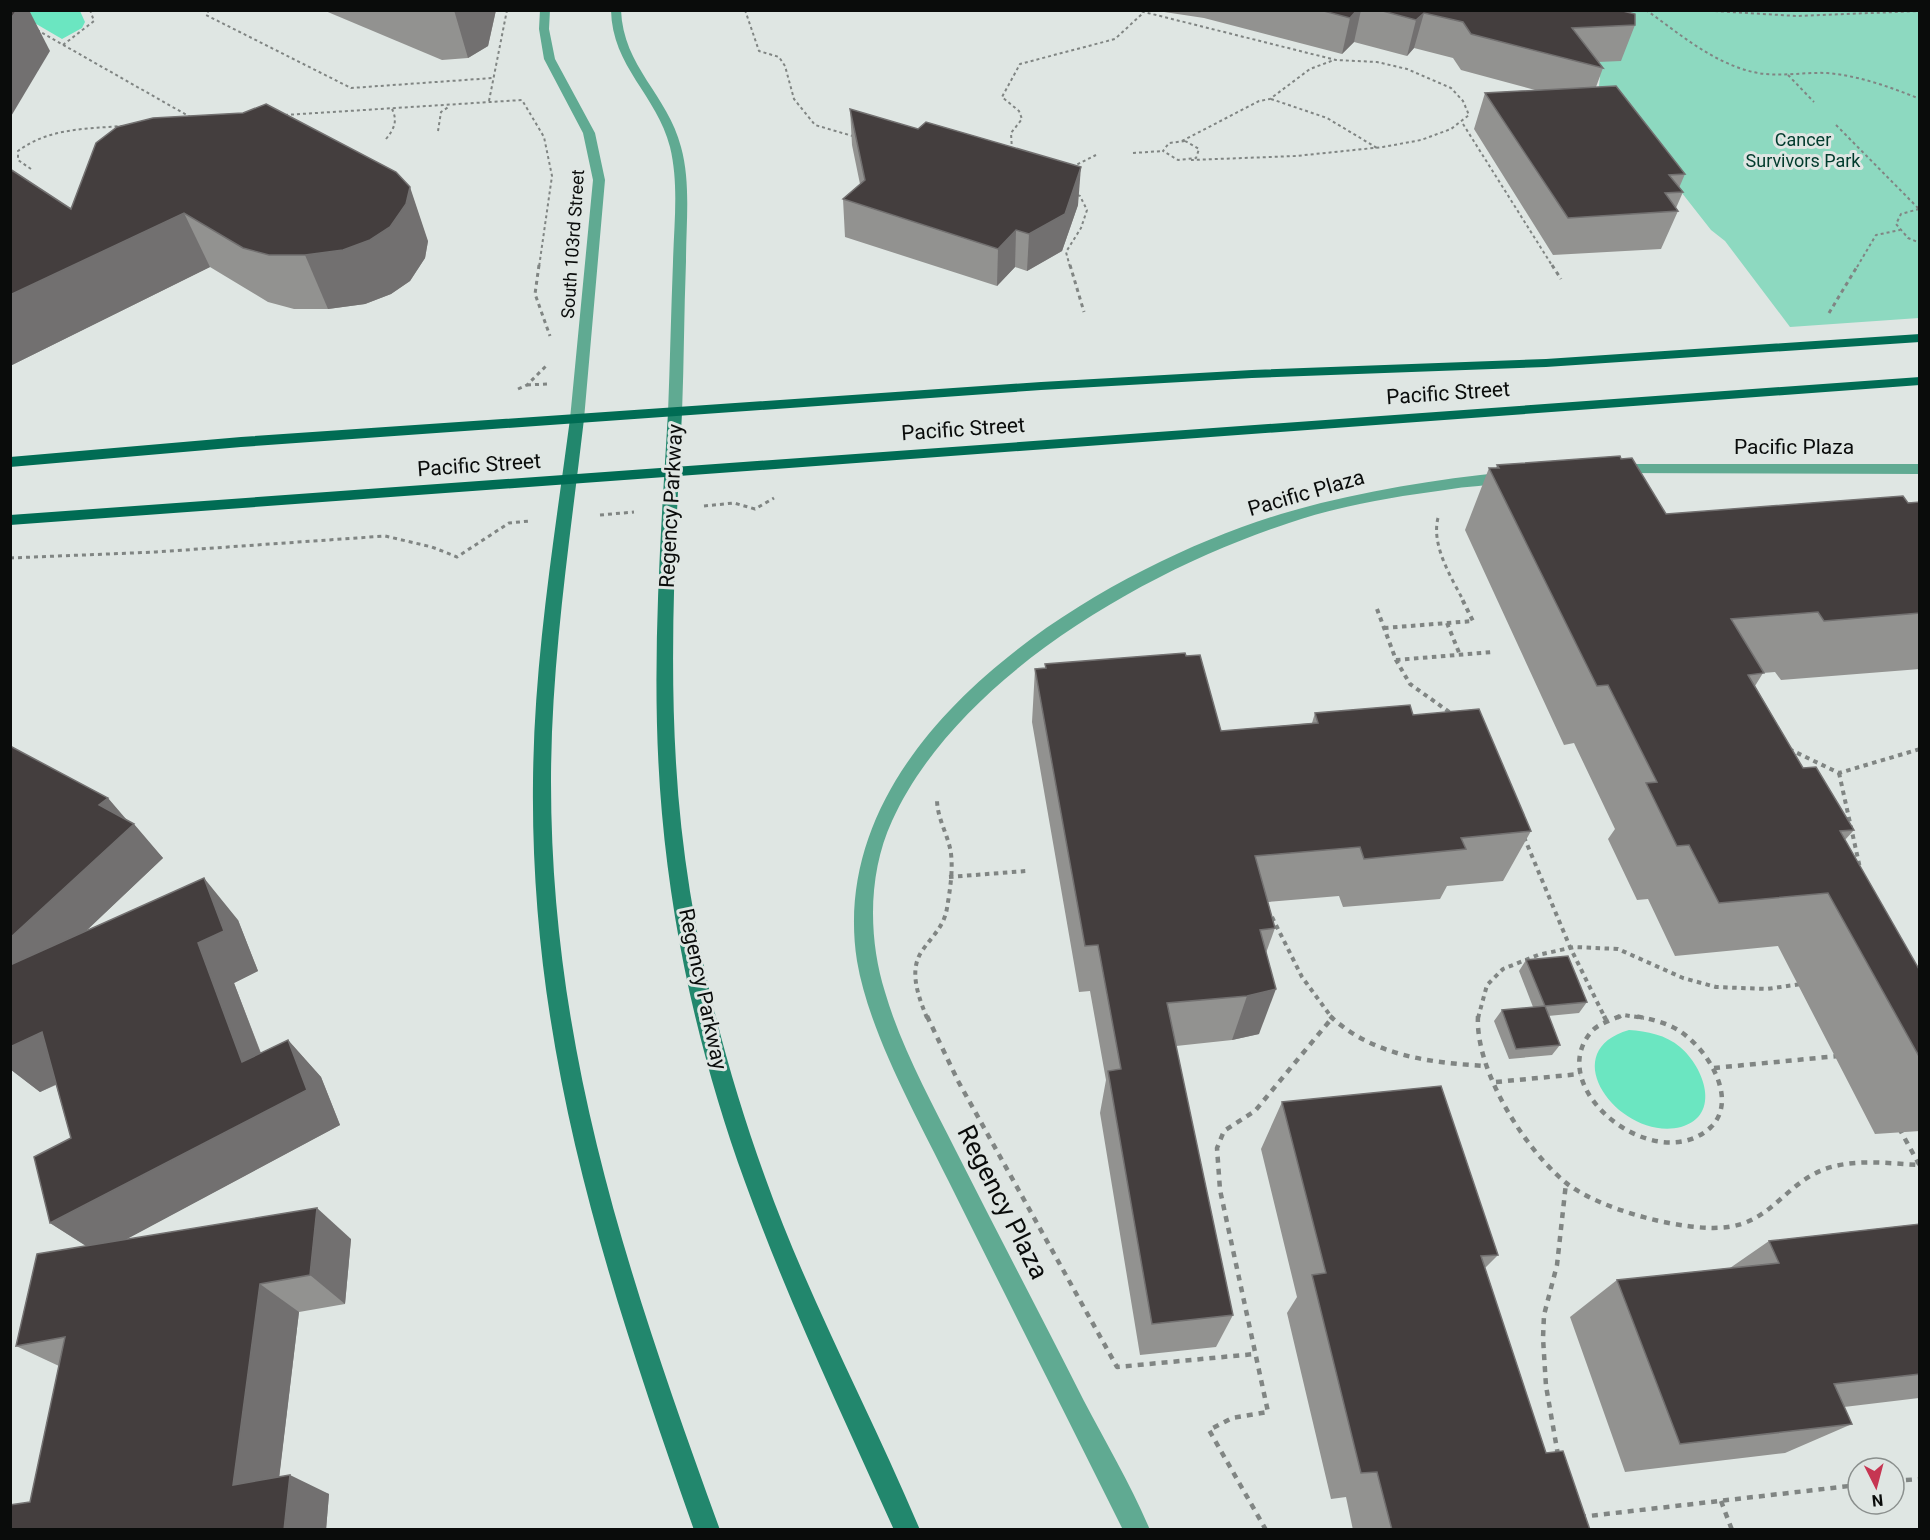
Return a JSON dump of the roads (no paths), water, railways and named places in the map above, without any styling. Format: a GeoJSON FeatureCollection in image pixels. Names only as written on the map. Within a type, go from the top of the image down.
{"type":"FeatureCollection","features":[{"type":"Feature","properties":{"kind":"main road","name":"Pacific Street"},"geometry":{"type":"LineString","coordinates":[[10,462],[241,442],[1041,386],[1252,374],[1546,363],[1920,338]]}},
{"type":"Feature","properties":{"kind":"main road","name":"Pacific Street"},"geometry":{"type":"LineString","coordinates":[[10,520],[1920,381]]}},
{"type":"Feature","properties":{"kind":"main road","name":"Regency Parkway"},"geometry":{"type":"LineString","coordinates":[[675,413],[665,667],[668,777],[680,882],[710,1033],[737,1128],[770,1217],[907,1530]]}},
{"type":"Feature","properties":{"kind":"main road"},"geometry":{"type":"LineString","coordinates":[[577,419],[548,675],[543,747],[546,878],[556,1001],[582,1136],[612,1248],[707,1530]]}},
{"type":"Feature","properties":{"kind":"street","name":"South 103rd Street"},"geometry":{"type":"LineString","coordinates":[[545,10],[544,48],[552,68],[585,125],[596,152],[599,180],[577,419]]}},
{"type":"Feature","properties":{"kind":"street"},"geometry":{"type":"LineString","coordinates":[[616,10],[617,37],[625,57],[658,104],[670,126],[676,149],[680,204],[675,413]]}},
{"type":"Feature","properties":{"kind":"street","name":"Pacific Plaza"},"geometry":{"type":"LineString","coordinates":[[1600,470],[1920,469]]}},
{"type":"Feature","properties":{"kind":"street","name":"Pacific Plaza"},"geometry":{"type":"LineString","coordinates":[[865,886],[883,820],[910,770],[995,678],[1076,620],[1179,561],[1283,520],[1384,493],[1523,475]]}},
{"type":"Feature","properties":{"kind":"street","name":"Regency Plaza"},"geometry":{"type":"LineString","coordinates":[[865,886],[864,927],[867,961],[874,992],[895,1046],[937,1137],[1137,1530]]}},
{"type":"Feature","properties":{"kind":"park label","name":"Cancer Survivors Park"},"geometry":{"type":"Point","coordinates":[1803,150]}}]}
